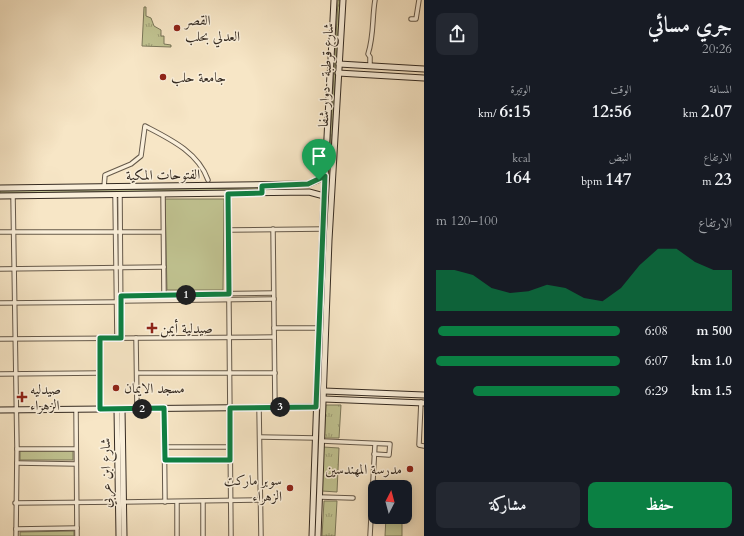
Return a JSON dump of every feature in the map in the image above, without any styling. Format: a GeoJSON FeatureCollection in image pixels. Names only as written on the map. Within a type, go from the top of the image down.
{"type":"FeatureCollection","features":[{"type":"Feature","properties":{"kind":"street"},"geometry":{"type":"LineString","coordinates":[[312,536],[322,229],[334,0]]}},
{"type":"Feature","properties":{"kind":"street","name":"شارع قرطبة- دوار شفا"},"geometry":{"type":"LineString","coordinates":[[318,536],[329,240],[343,0]]}},
{"type":"Feature","properties":{"kind":"street"},"geometry":{"type":"LineString","coordinates":[[370,66],[368,54],[373,26],[372,14],[375,0]]}},
{"type":"Feature","properties":{"kind":"street"},"geometry":{"type":"LineString","coordinates":[[411,19],[416,19],[419,0]]}},
{"type":"Feature","properties":{"kind":"street"},"geometry":{"type":"LineString","coordinates":[[339,64],[424,69]]}},
{"type":"Feature","properties":{"kind":"street"},"geometry":{"type":"LineString","coordinates":[[338,73],[424,78]]}},
{"type":"Feature","properties":{"kind":"street"},"geometry":{"type":"LineString","coordinates":[[104,187],[105,175],[131,164],[141,156],[145,126],[180,144],[206,173],[208,180]]}},
{"type":"Feature","properties":{"kind":"street","name":"الفتوحات المكية"},"geometry":{"type":"LineString","coordinates":[[0,188],[262,186],[308,184],[325,176]]}},
{"type":"Feature","properties":{"kind":"street"},"geometry":{"type":"LineString","coordinates":[[262,186],[262,193]]}},
{"type":"Feature","properties":{"kind":"street"},"geometry":{"type":"LineString","coordinates":[[0,196],[311,192],[324,196]]}},
{"type":"Feature","properties":{"kind":"street"},"geometry":{"type":"LineString","coordinates":[[163,194],[164,295]]}},
{"type":"Feature","properties":{"kind":"street"},"geometry":{"type":"LineString","coordinates":[[228,194],[231,536]]}},
{"type":"Feature","properties":{"kind":"street"},"geometry":{"type":"LineString","coordinates":[[116,338],[115,232],[117,195]]}},
{"type":"Feature","properties":{"kind":"street"},"geometry":{"type":"LineString","coordinates":[[117,195],[120,232],[121,338]]}},
{"type":"Feature","properties":{"kind":"street"},"geometry":{"type":"LineString","coordinates":[[12,196],[17,449],[15,503],[16,536]]}},
{"type":"Feature","properties":{"kind":"street"},"geometry":{"type":"LineString","coordinates":[[272,229],[275,407]]}},
{"type":"Feature","properties":{"kind":"street"},"geometry":{"type":"LineString","coordinates":[[229,230],[322,229]]}},
{"type":"Feature","properties":{"kind":"street"},"geometry":{"type":"LineString","coordinates":[[0,232],[163,232]]}},
{"type":"Feature","properties":{"kind":"street"},"geometry":{"type":"LineString","coordinates":[[322,240],[329,240]]}},
{"type":"Feature","properties":{"kind":"street"},"geometry":{"type":"LineString","coordinates":[[0,269],[164,267]]}},
{"type":"Feature","properties":{"kind":"street"},"geometry":{"type":"LineString","coordinates":[[121,296],[274,293]]}},
{"type":"Feature","properties":{"kind":"street"},"geometry":{"type":"LineString","coordinates":[[121,301],[274,299]]}},
{"type":"Feature","properties":{"kind":"street"},"geometry":{"type":"LineString","coordinates":[[0,303],[116,302]]}},
{"type":"Feature","properties":{"kind":"street"},"geometry":{"type":"LineString","coordinates":[[319,312],[327,312]]}},
{"type":"Feature","properties":{"kind":"street"},"geometry":{"type":"LineString","coordinates":[[274,328],[319,328]]}},
{"type":"Feature","properties":{"kind":"street"},"geometry":{"type":"LineString","coordinates":[[0,339],[274,337]]}},
{"type":"Feature","properties":{"kind":"street"},"geometry":{"type":"LineString","coordinates":[[100,338],[100,409]]}},
{"type":"Feature","properties":{"kind":"street"},"geometry":{"type":"LineString","coordinates":[[136,338],[137,409]]}},
{"type":"Feature","properties":{"kind":"street"},"geometry":{"type":"LineString","coordinates":[[0,374],[100,373]]}},
{"type":"Feature","properties":{"kind":"street"},"geometry":{"type":"LineString","coordinates":[[137,373],[275,374]]}},
{"type":"Feature","properties":{"kind":"street"},"geometry":{"type":"LineString","coordinates":[[324,391],[424,395]]}},
{"type":"Feature","properties":{"kind":"street"},"geometry":{"type":"LineString","coordinates":[[324,399],[422,402],[419,445],[424,446]]}},
{"type":"Feature","properties":{"kind":"street"},"geometry":{"type":"LineString","coordinates":[[259,407],[261,536]]}},
{"type":"Feature","properties":{"kind":"street"},"geometry":{"type":"LineString","coordinates":[[0,410],[316,407]]}},
{"type":"Feature","properties":{"kind":"street"},"geometry":{"type":"LineString","coordinates":[[164,408],[165,502]]}},
{"type":"Feature","properties":{"kind":"street"},"geometry":{"type":"LineString","coordinates":[[76,409],[77,536]]}},
{"type":"Feature","properties":{"kind":"street"},"geometry":{"type":"LineString","coordinates":[[120,409],[120,473],[124,536]]}},
{"type":"Feature","properties":{"kind":"street"},"geometry":{"type":"LineString","coordinates":[[260,437],[316,438]]}},
{"type":"Feature","properties":{"kind":"street"},"geometry":{"type":"LineString","coordinates":[[322,441],[390,444],[390,455],[374,454]]}},
{"type":"Feature","properties":{"kind":"street"},"geometry":{"type":"LineString","coordinates":[[370,536],[375,444]]}},
{"type":"Feature","properties":{"kind":"street"},"geometry":{"type":"LineString","coordinates":[[165,447],[230,447]]}},
{"type":"Feature","properties":{"kind":"street"},"geometry":{"type":"LineString","coordinates":[[17,449],[76,449]]}},
{"type":"Feature","properties":{"kind":"street"},"geometry":{"type":"LineString","coordinates":[[165,460],[230,460]]}},
{"type":"Feature","properties":{"kind":"street"},"geometry":{"type":"LineString","coordinates":[[17,463],[76,464]]}},
{"type":"Feature","properties":{"kind":"street"},"geometry":{"type":"LineString","coordinates":[[314,472],[321,472]]}},
{"type":"Feature","properties":{"kind":"street"},"geometry":{"type":"LineString","coordinates":[[320,497],[353,498]]}},
{"type":"Feature","properties":{"kind":"street"},"geometry":{"type":"LineString","coordinates":[[15,503],[203,502],[261,500]]}},
{"type":"Feature","properties":{"kind":"street","name":"شارع ابن عربي"},"geometry":{"type":"LineString","coordinates":[[119,536],[121,502]]}},
{"type":"Feature","properties":{"kind":"street"},"geometry":{"type":"LineString","coordinates":[[176,502],[177,536]]}},
{"type":"Feature","properties":{"kind":"street"},"geometry":{"type":"LineString","coordinates":[[203,502],[203,536]]}},
{"type":"Feature","properties":{"kind":"street"},"geometry":{"type":"LineString","coordinates":[[16,529],[77,528]]}},
{"type":"Feature","properties":{"kind":"green space"},"geometry":{"type":"Polygon","coordinates":[[[338,0],[340,0],[322,307],[321,306],[338,0]]]}},
{"type":"Feature","properties":{"kind":"green space"},"geometry":{"type":"Polygon","coordinates":[[[144,7],[146,7],[146,16],[151,18],[154,26],[161,30],[161,36],[164,36],[164,44],[171,45],[171,47],[142,46],[144,7]]]}},
{"type":"Feature","properties":{"kind":"green space"},"geometry":{"type":"Polygon","coordinates":[[[258,188],[258,190],[0,193],[0,191],[258,188]]]}},
{"type":"Feature","properties":{"kind":"green space"},"geometry":{"type":"Polygon","coordinates":[[[165,199],[224,199],[223,290],[167,290],[165,199]]]}},
{"type":"Feature","properties":{"kind":"green space"},"geometry":{"type":"Polygon","coordinates":[[[326,405],[341,405],[339,438],[324,438],[326,405]]]}},
{"type":"Feature","properties":{"kind":"green space"},"geometry":{"type":"Polygon","coordinates":[[[323,447],[339,448],[337,492],[322,491],[323,447]]]}},
{"type":"Feature","properties":{"kind":"green space"},"geometry":{"type":"Polygon","coordinates":[[[20,451],[73,451],[73,460],[20,460],[20,451]]]}},
{"type":"Feature","properties":{"kind":"green space"},"geometry":{"type":"Polygon","coordinates":[[[324,501],[337,501],[335,536],[322,536],[324,501]]]}},
{"type":"Feature","properties":{"kind":"green space"},"geometry":{"type":"Polygon","coordinates":[[[386,524],[402,524],[402,536],[385,536],[386,524]]]}},
{"type":"Feature","properties":{"kind":"green space"},"geometry":{"type":"Polygon","coordinates":[[[74,531],[74,536],[20,536],[20,532],[74,531]]]}},
{"type":"Feature","properties":{"kind":"place","name":"القصر العدلي بحلب"},"geometry":{"type":"Point","coordinates":[177,28]}},
{"type":"Feature","properties":{"kind":"place","name":"جامعة حلب"},"geometry":{"type":"Point","coordinates":[163,77]}},
{"type":"Feature","properties":{"kind":"place","name":"صيدلية أيمن"},"geometry":{"type":"Point","coordinates":[152,328]}},
{"type":"Feature","properties":{"kind":"place","name":"مسجد الايمان"},"geometry":{"type":"Point","coordinates":[116,388]}},
{"type":"Feature","properties":{"kind":"place","name":"صيدليه الزهراء"},"geometry":{"type":"Point","coordinates":[22,397]}},
{"type":"Feature","properties":{"kind":"place","name":"مدرسة المهندسين"},"geometry":{"type":"Point","coordinates":[410,469]}},
{"type":"Feature","properties":{"kind":"place","name":"سوبر ماركت الزهراء"},"geometry":{"type":"Point","coordinates":[290,488]}},
{"type":"Feature","properties":{"kind":"route"},"geometry":{"type":"LineString","coordinates":[[325,176],[316,407],[230,408],[230,460],[165,460],[164,408],[100,409],[100,338],[121,338],[121,296],[229,294],[228,194],[262,193],[262,186],[308,184],[319,180],[325,176]]}}]}
